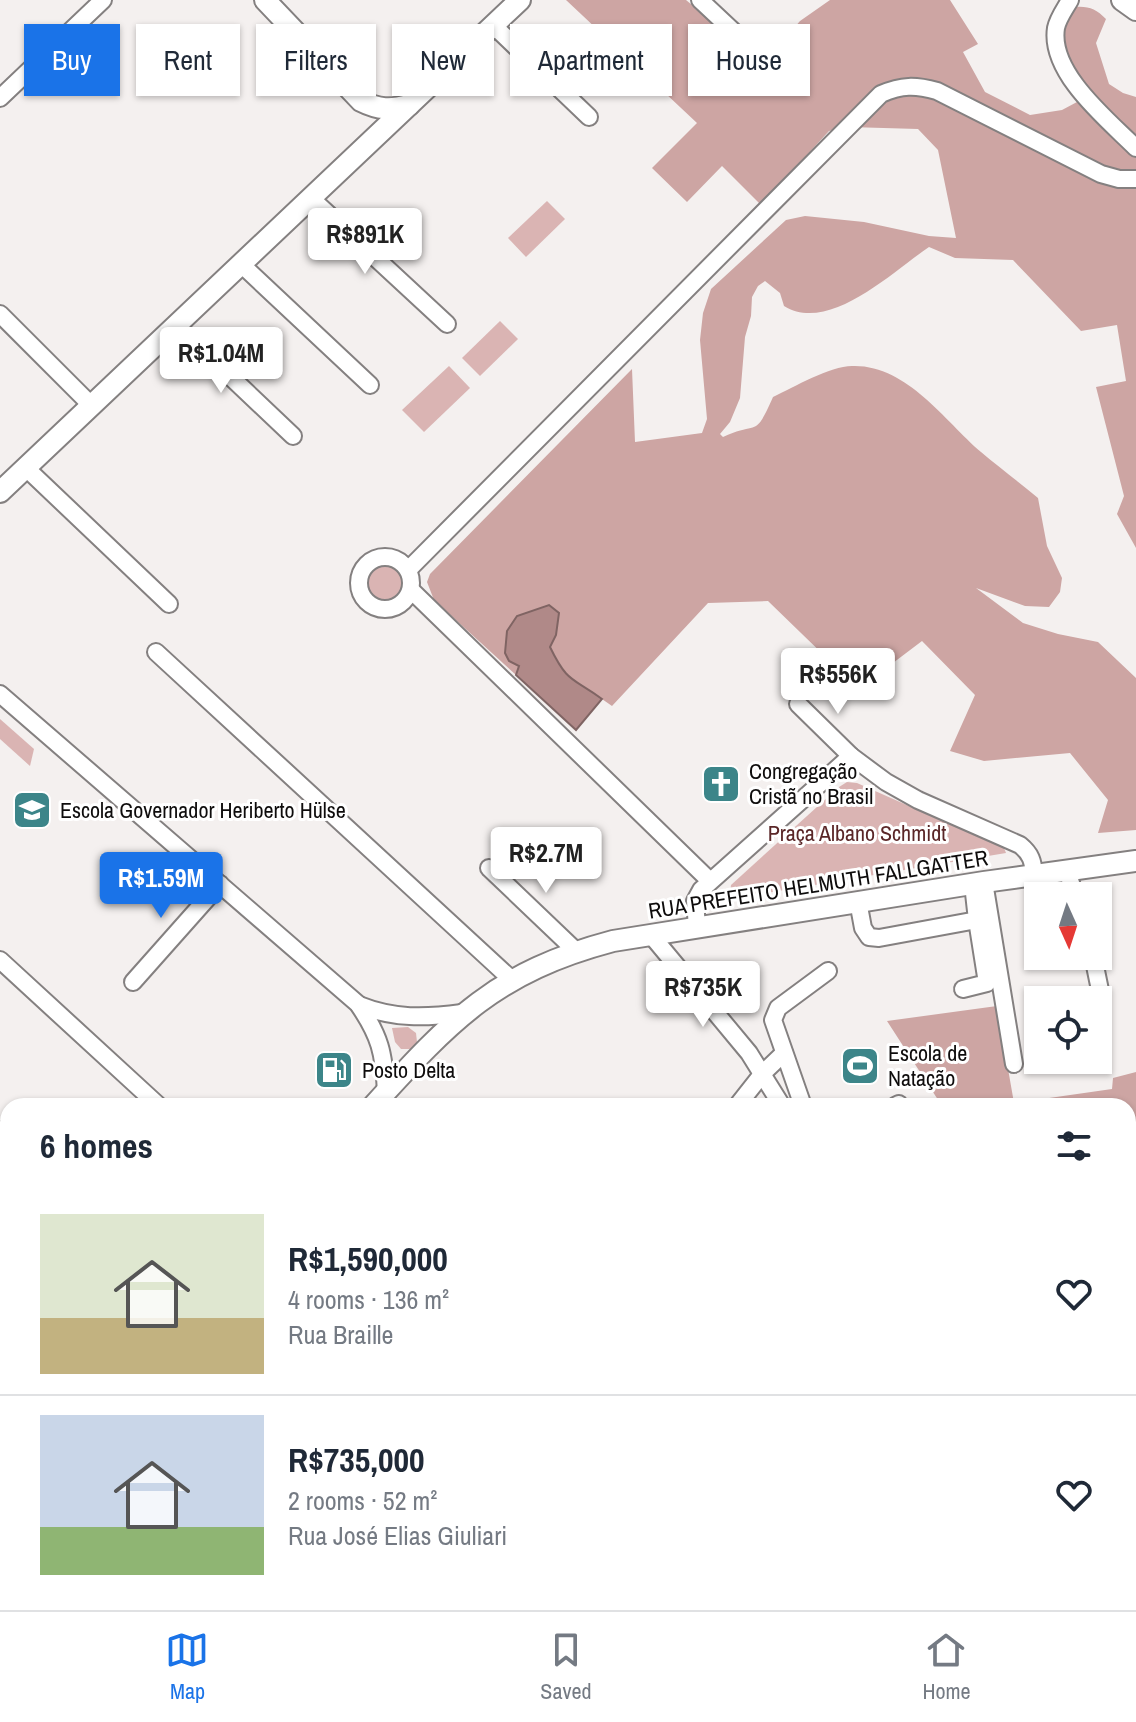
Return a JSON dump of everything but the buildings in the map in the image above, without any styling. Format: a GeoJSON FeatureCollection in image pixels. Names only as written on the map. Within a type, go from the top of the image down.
{"type":"FeatureCollection","features":[{"type":"Feature","properties":{"kind":"main road"},"geometry":{"type":"LineString","coordinates":[[265,0],[361,101],[375,108],[392,110],[409,105]]}},
{"type":"Feature","properties":{"kind":"main road"},"geometry":{"type":"LineString","coordinates":[[494,24],[520,0]]}},
{"type":"Feature","properties":{"kind":"main road"},"geometry":{"type":"LineString","coordinates":[[1122,0],[1136,10]]}},
{"type":"Feature","properties":{"kind":"main road"},"geometry":{"type":"LineString","coordinates":[[0,492],[418,96]]}},
{"type":"Feature","properties":{"kind":"main road"},"geometry":{"type":"LineString","coordinates":[[361,101],[368,130],[362,149]]}},
{"type":"Feature","properties":{"kind":"main road","name":"RUA PREFEITO HELMUTH FALLGATTER"},"geometry":{"type":"LineString","coordinates":[[381,1098],[462,1013],[511,979],[576,951],[651,935],[858,901],[1136,861]]}},
{"type":"Feature","properties":{"kind":"street"},"geometry":{"type":"LineString","coordinates":[[700,0],[726,24]]}},
{"type":"Feature","properties":{"kind":"street"},"geometry":{"type":"LineString","coordinates":[[1070,0],[1056,27],[1056,42],[1067,72],[1086,98],[1136,148]]}},
{"type":"Feature","properties":{"kind":"street"},"geometry":{"type":"LineString","coordinates":[[0,98],[96,2]]}},
{"type":"Feature","properties":{"kind":"street"},"geometry":{"type":"LineString","coordinates":[[494,26],[589,117]]}},
{"type":"Feature","properties":{"kind":"street"},"geometry":{"type":"LineString","coordinates":[[408,570],[881,94],[897,87],[915,85],[937,91],[1101,174],[1119,179],[1136,179]]}},
{"type":"Feature","properties":{"kind":"street"},"geometry":{"type":"LineString","coordinates":[[311,198],[447,324]]}},
{"type":"Feature","properties":{"kind":"street"},"geometry":{"type":"LineString","coordinates":[[241,264],[370,385]]}},
{"type":"Feature","properties":{"kind":"street"},"geometry":{"type":"LineString","coordinates":[[0,314],[91,405]]}},
{"type":"Feature","properties":{"kind":"street"},"geometry":{"type":"LineString","coordinates":[[176,325],[293,436]]}},
{"type":"Feature","properties":{"kind":"street"},"geometry":{"type":"LineString","coordinates":[[25,467],[169,604]]}},
{"type":"Feature","properties":{"kind":"street"},"geometry":{"type":"LineString","coordinates":[[411,590],[400,605],[383,609],[366,602],[358,586],[363,568],[377,557],[395,558],[408,570],[411,590],[710,881]]}},
{"type":"Feature","properties":{"kind":"street"},"geometry":{"type":"LineString","coordinates":[[156,652],[511,979]]}},
{"type":"Feature","properties":{"kind":"street"},"geometry":{"type":"LineString","coordinates":[[0,694],[358,1004],[378,1034],[382,1046],[380,1098]]}},
{"type":"Feature","properties":{"kind":"street"},"geometry":{"type":"LineString","coordinates":[[798,704],[851,756],[886,782],[918,800],[1020,845],[1033,860],[1034,875]]}},
{"type":"Feature","properties":{"kind":"street"},"geometry":{"type":"LineString","coordinates":[[697,927],[695,901],[710,881],[851,756]]}},
{"type":"Feature","properties":{"kind":"street"},"geometry":{"type":"LineString","coordinates":[[489,868],[576,951]]}},
{"type":"Feature","properties":{"kind":"street"},"geometry":{"type":"LineString","coordinates":[[1067,870],[1071,882]]}},
{"type":"Feature","properties":{"kind":"street"},"geometry":{"type":"LineString","coordinates":[[963,989],[987,983],[977,920],[978,883]]}},
{"type":"Feature","properties":{"kind":"street"},"geometry":{"type":"LineString","coordinates":[[978,883],[1014,1064]]}},
{"type":"Feature","properties":{"kind":"street"},"geometry":{"type":"LineString","coordinates":[[133,982],[220,884]]}},
{"type":"Feature","properties":{"kind":"street"},"geometry":{"type":"LineString","coordinates":[[858,901],[863,928],[869,937],[879,938],[977,920]]}},
{"type":"Feature","properties":{"kind":"street"},"geometry":{"type":"LineString","coordinates":[[651,935],[763,1073],[773,1098]]}},
{"type":"Feature","properties":{"kind":"street"},"geometry":{"type":"LineString","coordinates":[[0,960],[150,1098]]}},
{"type":"Feature","properties":{"kind":"street"},"geometry":{"type":"LineString","coordinates":[[800,1098],[773,1020],[778,1008],[828,971]]}},
{"type":"Feature","properties":{"kind":"street"},"geometry":{"type":"LineString","coordinates":[[358,1004],[376,1012],[408,1018],[462,1013]]}},
{"type":"Feature","properties":{"kind":"street"},"geometry":{"type":"LineString","coordinates":[[743,1098],[784,1053]]}},
{"type":"Feature","properties":{"kind":"green space"},"geometry":{"type":"Polygon","coordinates":[[[547,201],[565,219],[526,257],[508,238],[547,201]]]}},
{"type":"Feature","properties":{"kind":"green space"},"geometry":{"type":"Polygon","coordinates":[[[500,321],[518,339],[480,376],[462,358],[500,321]]]}},
{"type":"Feature","properties":{"kind":"green space"},"geometry":{"type":"Polygon","coordinates":[[[449,366],[470,388],[424,432],[402,410],[449,366]]]}},
{"type":"Feature","properties":{"kind":"green space"},"geometry":{"type":"Polygon","coordinates":[[[385,561],[401,567],[407,583],[401,599],[385,605],[369,599],[363,583],[369,567],[385,561]]]}},
{"type":"Feature","properties":{"kind":"green space"},"geometry":{"type":"Polygon","coordinates":[[[0,719],[34,749],[30,766],[0,739],[0,719]]]}},
{"type":"Feature","properties":{"kind":"green space","name":"Praça Albano Schmidt"},"geometry":{"type":"Polygon","coordinates":[[[847,782],[857,783],[1004,848],[1006,853],[736,898],[730,895],[731,885],[847,782]]]}},
{"type":"Feature","properties":{"kind":"green space"},"geometry":{"type":"Polygon","coordinates":[[[408,1027],[416,1033],[417,1042],[411,1049],[401,1049],[395,1042],[392,1028],[408,1027]]]}},
{"type":"Feature","properties":{"kind":"shaded area"},"geometry":{"type":"Polygon","coordinates":[[[566,0],[686,0],[715,24],[688,24],[688,96],[810,96],[810,24],[797,24],[830,0],[950,0],[978,44],[963,52],[985,92],[1030,115],[1062,110],[1077,102],[1083,86],[1064,62],[1058,31],[1075,7],[1092,9],[1106,19],[1096,43],[1109,84],[1136,97],[1136,548],[1117,514],[1124,496],[1096,387],[1126,381],[1117,325],[1081,331],[1013,260],[955,258],[929,247],[860,296],[820,312],[802,313],[784,306],[780,293],[765,281],[752,297],[740,398],[730,422],[720,434],[723,437],[754,427],[762,419],[773,397],[812,378],[843,367],[872,368],[890,374],[923,396],[981,452],[1038,498],[1047,546],[1062,578],[1060,592],[1049,607],[1025,606],[976,588],[1023,623],[1098,642],[1136,678],[1136,830],[1098,833],[1108,800],[1070,753],[984,761],[950,751],[975,695],[922,641],[885,669],[835,666],[768,601],[708,603],[612,706],[569,680],[550,647],[556,635],[509,661],[519,666],[516,675],[434,600],[427,582],[430,574],[632,369],[635,442],[702,433],[707,419],[700,340],[703,313],[711,289],[786,220],[805,216],[864,222],[929,236],[956,238],[938,150],[918,129],[849,127],[829,131],[761,205],[722,166],[687,202],[652,168],[697,123],[668,96],[672,96],[672,24],[592,24],[566,0]]]}},
{"type":"Feature","properties":{"kind":"shaded area"},"geometry":{"type":"Polygon","coordinates":[[[549,605],[559,613],[556,635],[550,647],[556,659],[572,679],[602,699],[576,730],[516,675],[519,666],[509,661],[505,653],[507,631],[517,616],[549,605]]]}},
{"type":"Feature","properties":{"kind":"shaded area"},"geometry":{"type":"Polygon","coordinates":[[[997,1006],[1013,1098],[937,1098],[887,1021],[997,1006]]]}},
{"type":"Feature","properties":{"kind":"shaded area"},"geometry":{"type":"Polygon","coordinates":[[[1136,1072],[1136,1098],[1049,1098],[1112,1089],[1113,1078],[1136,1072]]]}},
{"type":"Feature","properties":{"kind":"place","name":"Congregação Cristã no Brasil"},"geometry":{"type":"Point","coordinates":[721,784]}},
{"type":"Feature","properties":{"kind":"place","name":"Escola Governador Heriberto Hülse"},"geometry":{"type":"Point","coordinates":[32,810]}},
{"type":"Feature","properties":{"kind":"place","name":"Escola de Natação"},"geometry":{"type":"Point","coordinates":[860,1066]}},
{"type":"Feature","properties":{"kind":"place","name":"Posto Delta"},"geometry":{"type":"Point","coordinates":[334,1070]}}]}
